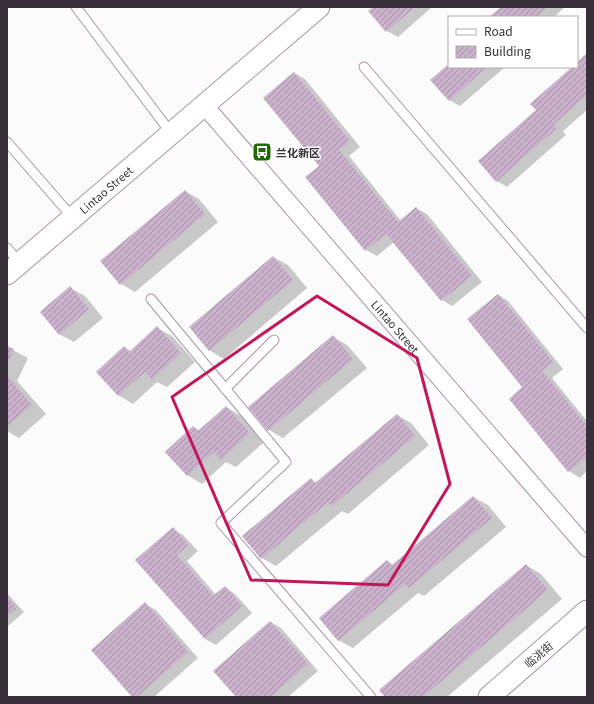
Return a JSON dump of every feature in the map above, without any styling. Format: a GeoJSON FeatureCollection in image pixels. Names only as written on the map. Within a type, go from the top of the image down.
{"type":"FeatureCollection","features":[{"type":"Feature","properties":{"kind":"street","name":"Lintao Street"},"geometry":{"type":"LineString","coordinates":[[11,262],[73,218],[319,7]]}},
{"type":"Feature","properties":{"kind":"street","name":"Lintao Street"},"geometry":{"type":"LineString","coordinates":[[204,105],[587,548]]}},
{"type":"Feature","properties":{"kind":"street","name":"临洮街"},"geometry":{"type":"LineString","coordinates":[[489,697],[587,611]]}},
{"type":"Feature","properties":{"kind":"lane"},"geometry":{"type":"LineString","coordinates":[[76,7],[171,133]]}},
{"type":"Feature","properties":{"kind":"lane"},"geometry":{"type":"LineString","coordinates":[[364,67],[587,328]]}},
{"type":"Feature","properties":{"kind":"lane"},"geometry":{"type":"LineString","coordinates":[[7,142],[73,218]]}},
{"type":"Feature","properties":{"kind":"lane"},"geometry":{"type":"LineString","coordinates":[[151,300],[286,462],[221,523],[370,697]]}},
{"type":"Feature","properties":{"kind":"lane"},"geometry":{"type":"LineString","coordinates":[[225,389],[274,340]]}},
{"type":"Feature","properties":{"kind":"highlighted area"},"geometry":{"type":"Polygon","coordinates":[[[317,296],[417,358],[450,484],[388,585],[251,580],[172,397],[317,296]]]}},
{"type":"Feature","properties":{"kind":"building"},"geometry":{"type":"Polygon","coordinates":[[[373,7],[415,7],[386,32],[368,11],[373,7]]]}},
{"type":"Feature","properties":{"kind":"building"},"geometry":{"type":"Polygon","coordinates":[[[501,7],[548,7],[538,16],[490,16],[501,7]]]}},
{"type":"Feature","properties":{"kind":"building"},"geometry":{"type":"Polygon","coordinates":[[[587,53],[587,95],[553,125],[557,128],[496,182],[478,161],[536,110],[530,104],[571,68],[578,68],[578,61],[587,53]]]}},
{"type":"Feature","properties":{"kind":"building"},"geometry":{"type":"Polygon","coordinates":[[[448,65],[448,68],[486,68],[449,101],[430,80],[448,65]]]}},
{"type":"Feature","properties":{"kind":"building"},"geometry":{"type":"Polygon","coordinates":[[[294,72],[350,141],[339,150],[398,222],[416,207],[472,276],[441,301],[386,234],[365,251],[305,177],[319,166],[263,98],[294,72]]]}},
{"type":"Feature","properties":{"kind":"building"},"geometry":{"type":"Polygon","coordinates":[[[185,190],[205,214],[120,285],[100,261],[185,190]]]}},
{"type":"Feature","properties":{"kind":"building"},"geometry":{"type":"Polygon","coordinates":[[[273,256],[293,280],[209,351],[189,327],[273,256]]]}},
{"type":"Feature","properties":{"kind":"building"},"geometry":{"type":"Polygon","coordinates":[[[70,286],[89,309],[59,335],[40,312],[70,286]]]}},
{"type":"Feature","properties":{"kind":"building"},"geometry":{"type":"Polygon","coordinates":[[[498,294],[553,362],[542,371],[587,426],[587,457],[568,472],[509,399],[522,387],[467,319],[498,294]]]}},
{"type":"Feature","properties":{"kind":"building"},"geometry":{"type":"Polygon","coordinates":[[[157,326],[181,353],[152,380],[145,372],[118,396],[96,372],[124,346],[129,352],[157,326]]]}},
{"type":"Feature","properties":{"kind":"building"},"geometry":{"type":"Polygon","coordinates":[[[333,335],[353,359],[268,431],[248,407],[333,335]]]}},
{"type":"Feature","properties":{"kind":"building"},"geometry":{"type":"Polygon","coordinates":[[[7,346],[14,349],[7,364],[7,346]]]}},
{"type":"Feature","properties":{"kind":"building"},"geometry":{"type":"Polygon","coordinates":[[[7,376],[32,405],[7,427],[7,376]]]}},
{"type":"Feature","properties":{"kind":"building"},"geometry":{"type":"Polygon","coordinates":[[[226,406],[250,433],[221,460],[214,452],[187,476],[165,452],[193,426],[198,431],[226,406]]]}},
{"type":"Feature","properties":{"kind":"building"},"geometry":{"type":"Polygon","coordinates":[[[397,414],[415,436],[332,506],[328,502],[261,559],[242,536],[311,478],[315,483],[397,414]]]}},
{"type":"Feature","properties":{"kind":"building"},"geometry":{"type":"Polygon","coordinates":[[[473,496],[492,518],[409,588],[405,584],[338,641],[319,618],[387,560],[392,565],[473,496]]]}},
{"type":"Feature","properties":{"kind":"building"},"geometry":{"type":"Polygon","coordinates":[[[173,527],[188,545],[177,555],[213,596],[225,586],[242,606],[205,639],[135,560],[173,527]]]}},
{"type":"Feature","properties":{"kind":"building"},"geometry":{"type":"Polygon","coordinates":[[[526,564],[548,590],[423,697],[385,697],[379,690],[526,564]]]}},
{"type":"Feature","properties":{"kind":"building"},"geometry":{"type":"Polygon","coordinates":[[[7,597],[17,608],[7,616],[7,597]]]}},
{"type":"Feature","properties":{"kind":"building"},"geometry":{"type":"Polygon","coordinates":[[[145,602],[188,652],[137,697],[132,697],[91,650],[145,602]]]}},
{"type":"Feature","properties":{"kind":"building"},"geometry":{"type":"Polygon","coordinates":[[[270,621],[308,664],[271,697],[236,697],[213,671],[270,621]]]}},
{"type":"Feature","properties":{"kind":"place","name":"兰化新区"},"geometry":{"type":"Point","coordinates":[262,152]}}]}
